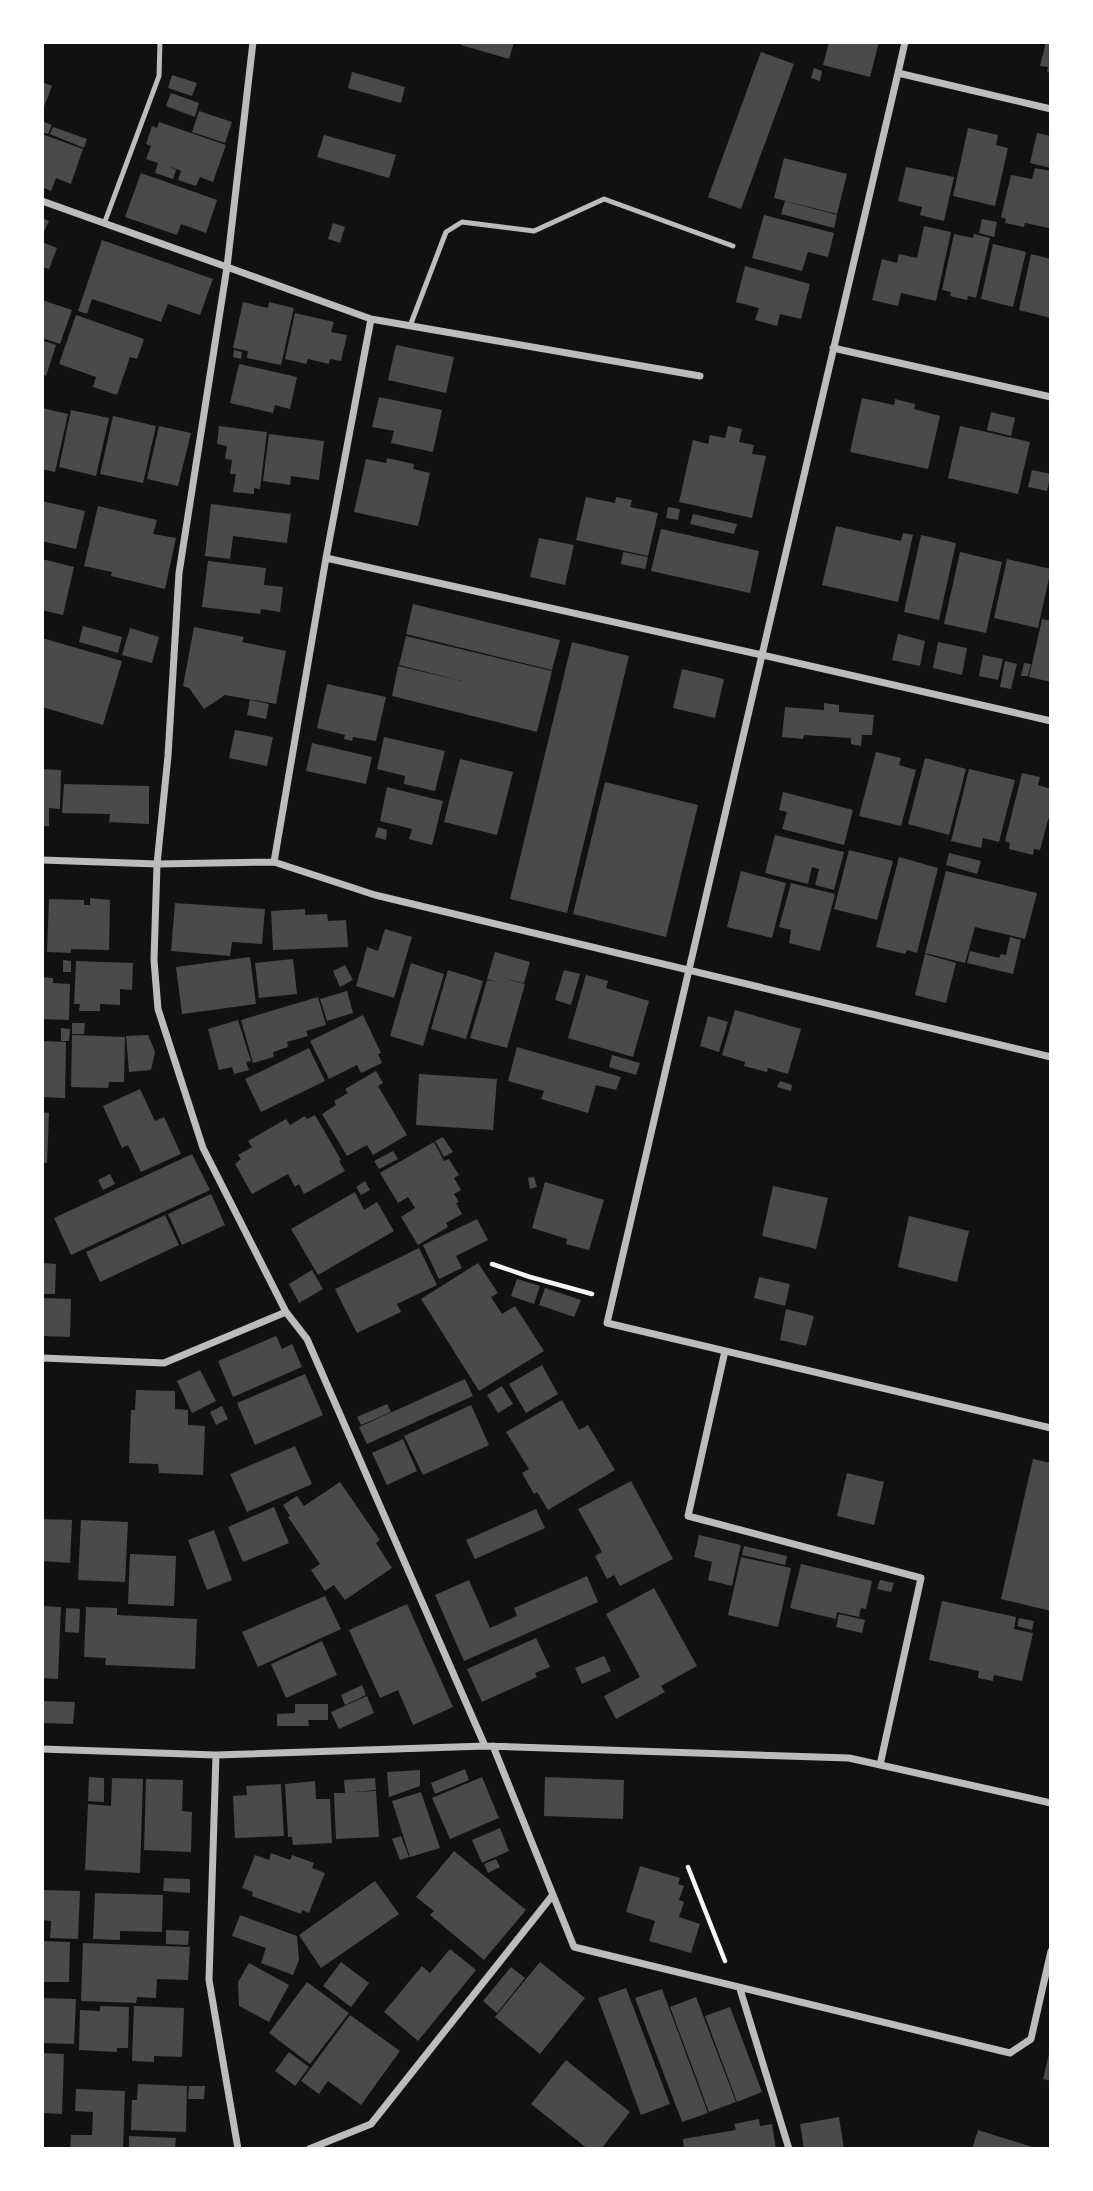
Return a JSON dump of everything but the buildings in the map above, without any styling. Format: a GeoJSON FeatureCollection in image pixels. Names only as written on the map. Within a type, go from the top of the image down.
{"type":"FeatureCollection","features":[{"type":"Feature","properties":{"kind":"street"},"geometry":{"type":"LineString","coordinates":[[253,42],[227,267],[179,573],[168,756],[157,863],[154,960],[158,1009],[203,1147],[286,1312],[307,1339],[489,1746],[573,1947],[1010,2053],[1031,2039],[1051,1951]]}},
{"type":"Feature","properties":{"kind":"street"},"geometry":{"type":"LineString","coordinates":[[905,42],[607,1323],[1051,1428]]}},
{"type":"Feature","properties":{"kind":"street"},"geometry":{"type":"LineString","coordinates":[[898,73],[1051,109]]}},
{"type":"Feature","properties":{"kind":"street"},"geometry":{"type":"LineString","coordinates":[[42,201],[371,319],[700,376]]}},
{"type":"Feature","properties":{"kind":"street"},"geometry":{"type":"LineString","coordinates":[[274,862],[326,558],[371,319]]}},
{"type":"Feature","properties":{"kind":"street"},"geometry":{"type":"LineString","coordinates":[[833,348],[1051,397]]}},
{"type":"Feature","properties":{"kind":"street"},"geometry":{"type":"LineString","coordinates":[[326,558],[1051,721]]}},
{"type":"Feature","properties":{"kind":"street"},"geometry":{"type":"LineString","coordinates":[[42,860],[274,862],[374,895],[1051,1057]]}},
{"type":"Feature","properties":{"kind":"street"},"geometry":{"type":"LineString","coordinates":[[42,1358],[164,1363],[286,1312]]}},
{"type":"Feature","properties":{"kind":"street"},"geometry":{"type":"LineString","coordinates":[[725,1351],[688,1516],[921,1578],[880,1765]]}},
{"type":"Feature","properties":{"kind":"street"},"geometry":{"type":"LineString","coordinates":[[42,1749],[216,1755],[489,1746],[849,1758],[1051,1803]]}},
{"type":"Feature","properties":{"kind":"street"},"geometry":{"type":"LineString","coordinates":[[216,1755],[209,1980],[238,2149]]}},
{"type":"Feature","properties":{"kind":"street"},"geometry":{"type":"LineString","coordinates":[[309,2149],[370,2124],[552,1896]]}},
{"type":"Feature","properties":{"kind":"street"},"geometry":{"type":"LineString","coordinates":[[738,1988],[789,2149]]}},
{"type":"Feature","properties":{"kind":"lane"},"geometry":{"type":"LineString","coordinates":[[104,224],[159,76],[160,42]]}},
{"type":"Feature","properties":{"kind":"lane"},"geometry":{"type":"LineString","coordinates":[[410,326],[446,232],[461,222],[534,232],[604,199],[733,246]]}},
{"type":"Feature","properties":{"kind":"path"},"geometry":{"type":"LineString","coordinates":[[492,1264],[612,1300]]}},
{"type":"Feature","properties":{"kind":"path"},"geometry":{"type":"LineString","coordinates":[[688,1867],[738,1988]]}}]}
